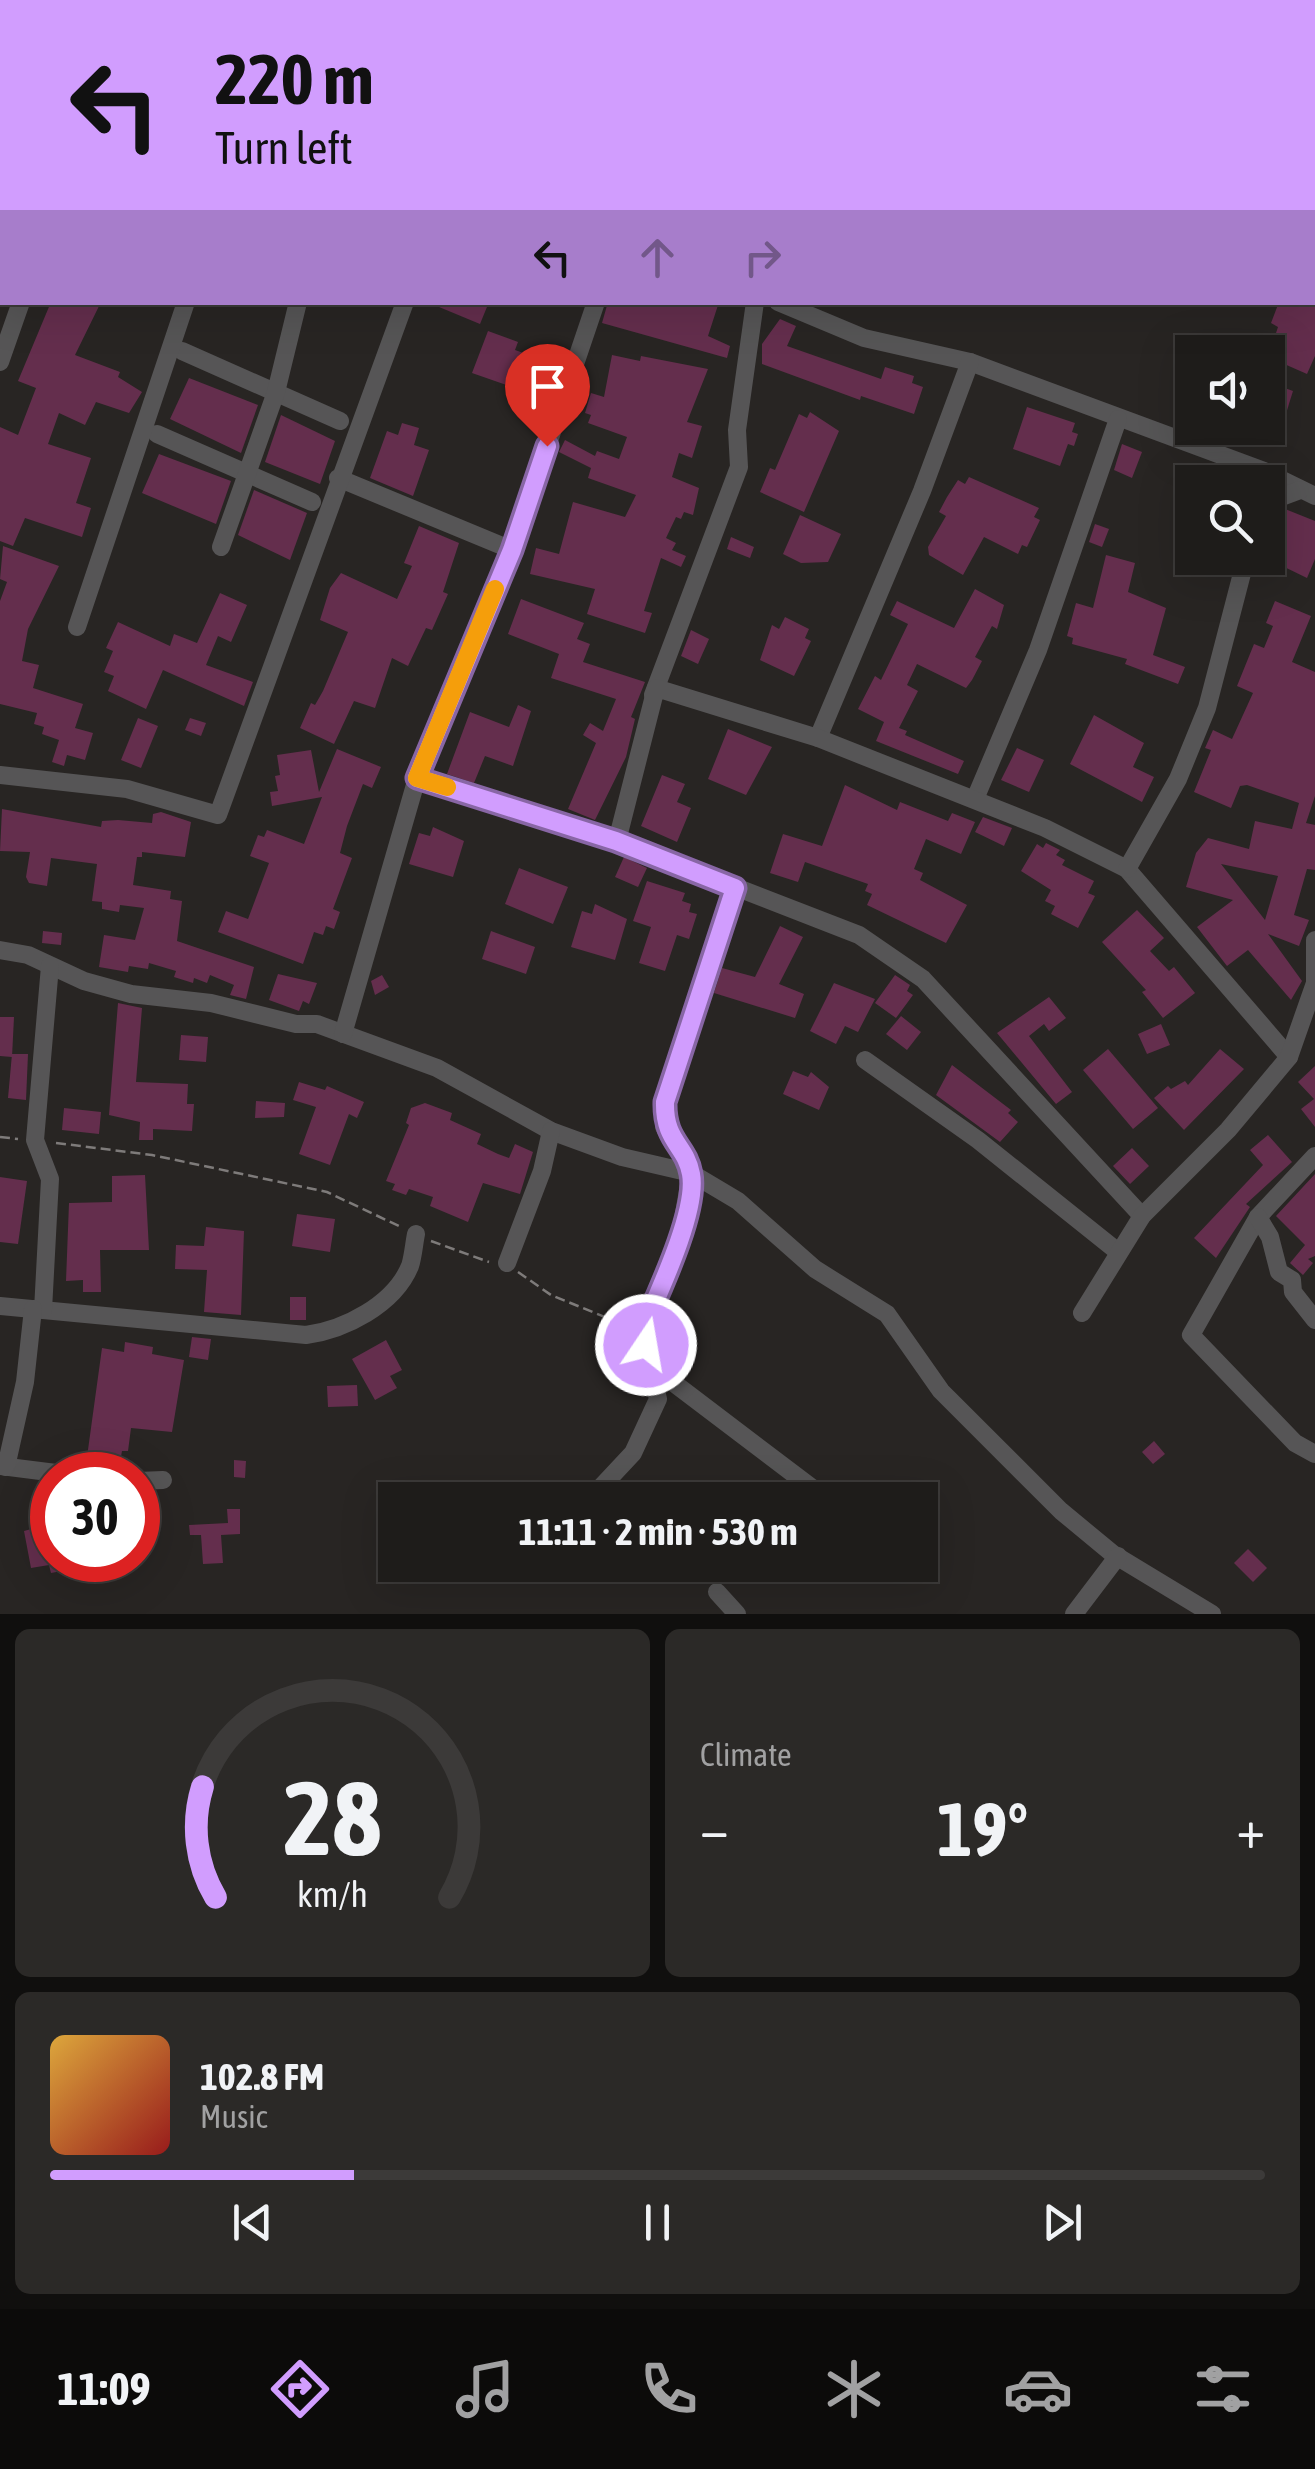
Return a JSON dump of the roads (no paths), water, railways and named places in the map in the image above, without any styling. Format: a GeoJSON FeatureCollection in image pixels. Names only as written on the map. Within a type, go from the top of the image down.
{"type":"FeatureCollection","features":[{"type":"Feature","properties":{"kind":"street"},"geometry":{"type":"LineString","coordinates":[[0,362],[20,305]]}},
{"type":"Feature","properties":{"kind":"street"},"geometry":{"type":"LineString","coordinates":[[77,627],[185,305]]}},
{"type":"Feature","properties":{"kind":"street"},"geometry":{"type":"LineString","coordinates":[[221,547],[276,392],[297,305]]}},
{"type":"Feature","properties":{"kind":"street"},"geometry":{"type":"LineString","coordinates":[[0,774],[127,789],[218,815],[404,305]]}},
{"type":"Feature","properties":{"kind":"street"},"geometry":{"type":"LineString","coordinates":[[343,1034],[358,970],[417,778],[512,550],[595,305]]}},
{"type":"Feature","properties":{"kind":"street"},"geometry":{"type":"LineString","coordinates":[[611,839],[656,688],[739,467],[737,430],[755,305]]}},
{"type":"Feature","properties":{"kind":"street"},"geometry":{"type":"LineString","coordinates":[[785,305],[864,338],[970,362],[1233,465]]}},
{"type":"Feature","properties":{"kind":"street"},"geometry":{"type":"LineString","coordinates":[[182,351],[340,421]]}},
{"type":"Feature","properties":{"kind":"street"},"geometry":{"type":"LineString","coordinates":[[818,738],[922,492],[970,362]]}},
{"type":"Feature","properties":{"kind":"street"},"geometry":{"type":"LineString","coordinates":[[975,799],[1038,650],[1118,419]]}},
{"type":"Feature","properties":{"kind":"street"},"geometry":{"type":"LineString","coordinates":[[158,434],[312,502]]}},
{"type":"Feature","properties":{"kind":"street"},"geometry":{"type":"LineString","coordinates":[[338,478],[512,550]]}},
{"type":"Feature","properties":{"kind":"street"},"geometry":{"type":"LineString","coordinates":[[1127,869],[1178,779],[1207,708],[1242,575]]}},
{"type":"Feature","properties":{"kind":"street"},"geometry":{"type":"LineString","coordinates":[[656,688],[818,738],[975,799],[1127,869],[1288,1057]]}},
{"type":"Feature","properties":{"kind":"street"},"geometry":{"type":"LineString","coordinates":[[417,778],[611,839],[859,935],[923,978],[1142,1216]]}},
{"type":"Feature","properties":{"kind":"street"},"geometry":{"type":"LineString","coordinates":[[609,1482],[646,1428],[658,1399],[654,1368],[642,1331],[680,1236],[691,1173],[664,1127],[665,1102],[735,888]]}},
{"type":"Feature","properties":{"kind":"street"},"geometry":{"type":"LineString","coordinates":[[1082,1312],[1142,1216],[1193,1168],[1288,1057],[1315,983],[1315,940]]}},
{"type":"Feature","properties":{"kind":"street"},"geometry":{"type":"LineString","coordinates":[[0,950],[28,955],[131,994],[240,1008],[343,1034],[438,1068],[551,1131],[622,1157],[691,1173],[738,1201],[815,1269],[887,1314],[942,1391],[1061,1512],[1118,1556],[1212,1614]]}},
{"type":"Feature","properties":{"kind":"street"},"geometry":{"type":"LineString","coordinates":[[30,1470],[3,1467],[38,1310],[50,1179],[36,1140],[50,966]]}},
{"type":"Feature","properties":{"kind":"street"},"geometry":{"type":"LineString","coordinates":[[865,1060],[978,1140],[1117,1251]]}},
{"type":"Feature","properties":{"kind":"street"},"geometry":{"type":"LineString","coordinates":[[507,1263],[542,1171],[551,1131]]}},
{"type":"Feature","properties":{"kind":"street"},"geometry":{"type":"LineString","coordinates":[[1315,1156],[1258,1217],[1192,1334],[1295,1443],[1315,1454]]}},
{"type":"Feature","properties":{"kind":"street"},"geometry":{"type":"LineString","coordinates":[[1258,1217],[1270,1237],[1279,1272],[1292,1280],[1294,1292],[1315,1320]]}},
{"type":"Feature","properties":{"kind":"street"},"geometry":{"type":"LineString","coordinates":[[0,1306],[306,1335],[336,1331],[368,1312],[409,1268],[416,1234]]}},
{"type":"Feature","properties":{"kind":"street"},"geometry":{"type":"LineString","coordinates":[[654,1368],[804,1482]]}},
{"type":"Feature","properties":{"kind":"street"},"geometry":{"type":"LineString","coordinates":[[1074,1614],[1118,1556]]}},
{"type":"Feature","properties":{"kind":"street"},"geometry":{"type":"LineString","coordinates":[[717,1592],[737,1614]]}}]}
